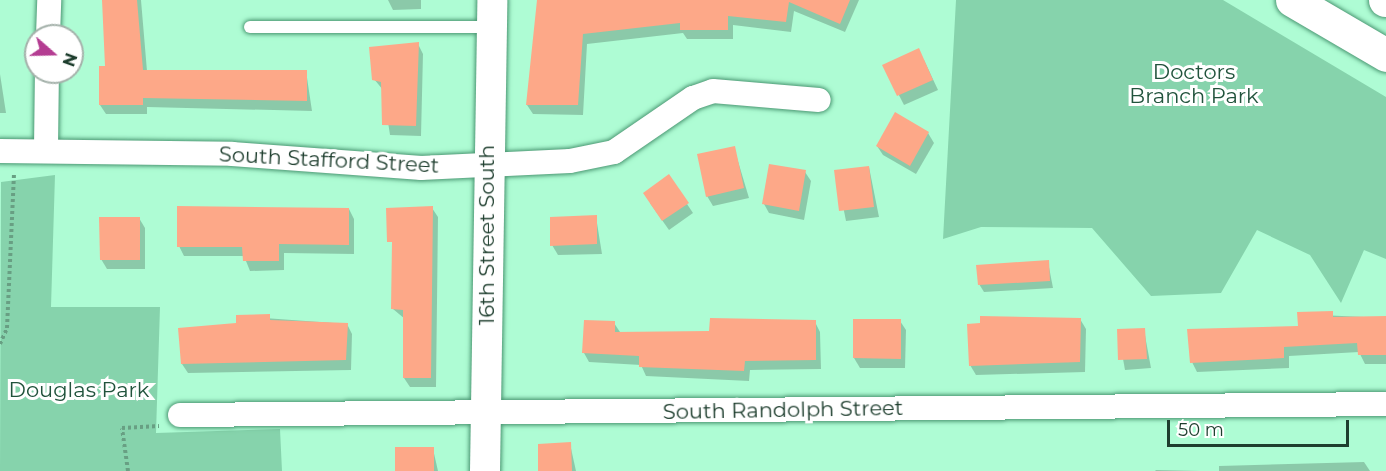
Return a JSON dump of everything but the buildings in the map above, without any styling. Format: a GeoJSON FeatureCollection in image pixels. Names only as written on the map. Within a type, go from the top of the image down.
{"type":"FeatureCollection","features":[{"type":"Feature","properties":{"kind":"main road"},"geometry":{"type":"LineString","coordinates":[[1292,0],[1386,55]]}},
{"type":"Feature","properties":{"kind":"street"},"geometry":{"type":"LineString","coordinates":[[48,24],[49,0]]}},
{"type":"Feature","properties":{"kind":"street","name":"16th Street South"},"geometry":{"type":"LineString","coordinates":[[485,471],[487,166],[492,14]]}},
{"type":"Feature","properties":{"kind":"street"},"geometry":{"type":"LineString","coordinates":[[46,149],[47,84]]}},
{"type":"Feature","properties":{"kind":"street","name":"South Stafford Street"},"geometry":{"type":"LineString","coordinates":[[10,150],[232,154],[347,166],[487,166],[570,161],[614,152],[693,98],[713,91],[819,100]]}},
{"type":"Feature","properties":{"kind":"street","name":"South Randolph Street"},"geometry":{"type":"LineString","coordinates":[[180,415],[1386,404]]}},
{"type":"Feature","properties":{"kind":"lane"},"geometry":{"type":"LineString","coordinates":[[250,27],[492,14]]}},
{"type":"Feature","properties":{"kind":"path"},"geometry":{"type":"LineString","coordinates":[[0,344],[7,328],[10,150]]}},
{"type":"Feature","properties":{"kind":"path"},"geometry":{"type":"LineString","coordinates":[[128,471],[122,428],[156,427],[180,415]]}},
{"type":"Feature","properties":{"kind":"green space","name":"Doctors Branch Park"},"geometry":{"type":"Polygon","coordinates":[[[956,0],[1223,0],[1386,97],[1386,259],[1364,250],[1341,303],[1310,255],[1257,230],[1221,293],[1151,296],[1092,228],[981,227],[943,239],[956,0]]]}},
{"type":"Feature","properties":{"kind":"green space","name":"Douglas Park"},"geometry":{"type":"Polygon","coordinates":[[[55,175],[51,307],[160,307],[156,433],[280,429],[282,471],[0,471],[1,182],[55,175]]]}}]}
